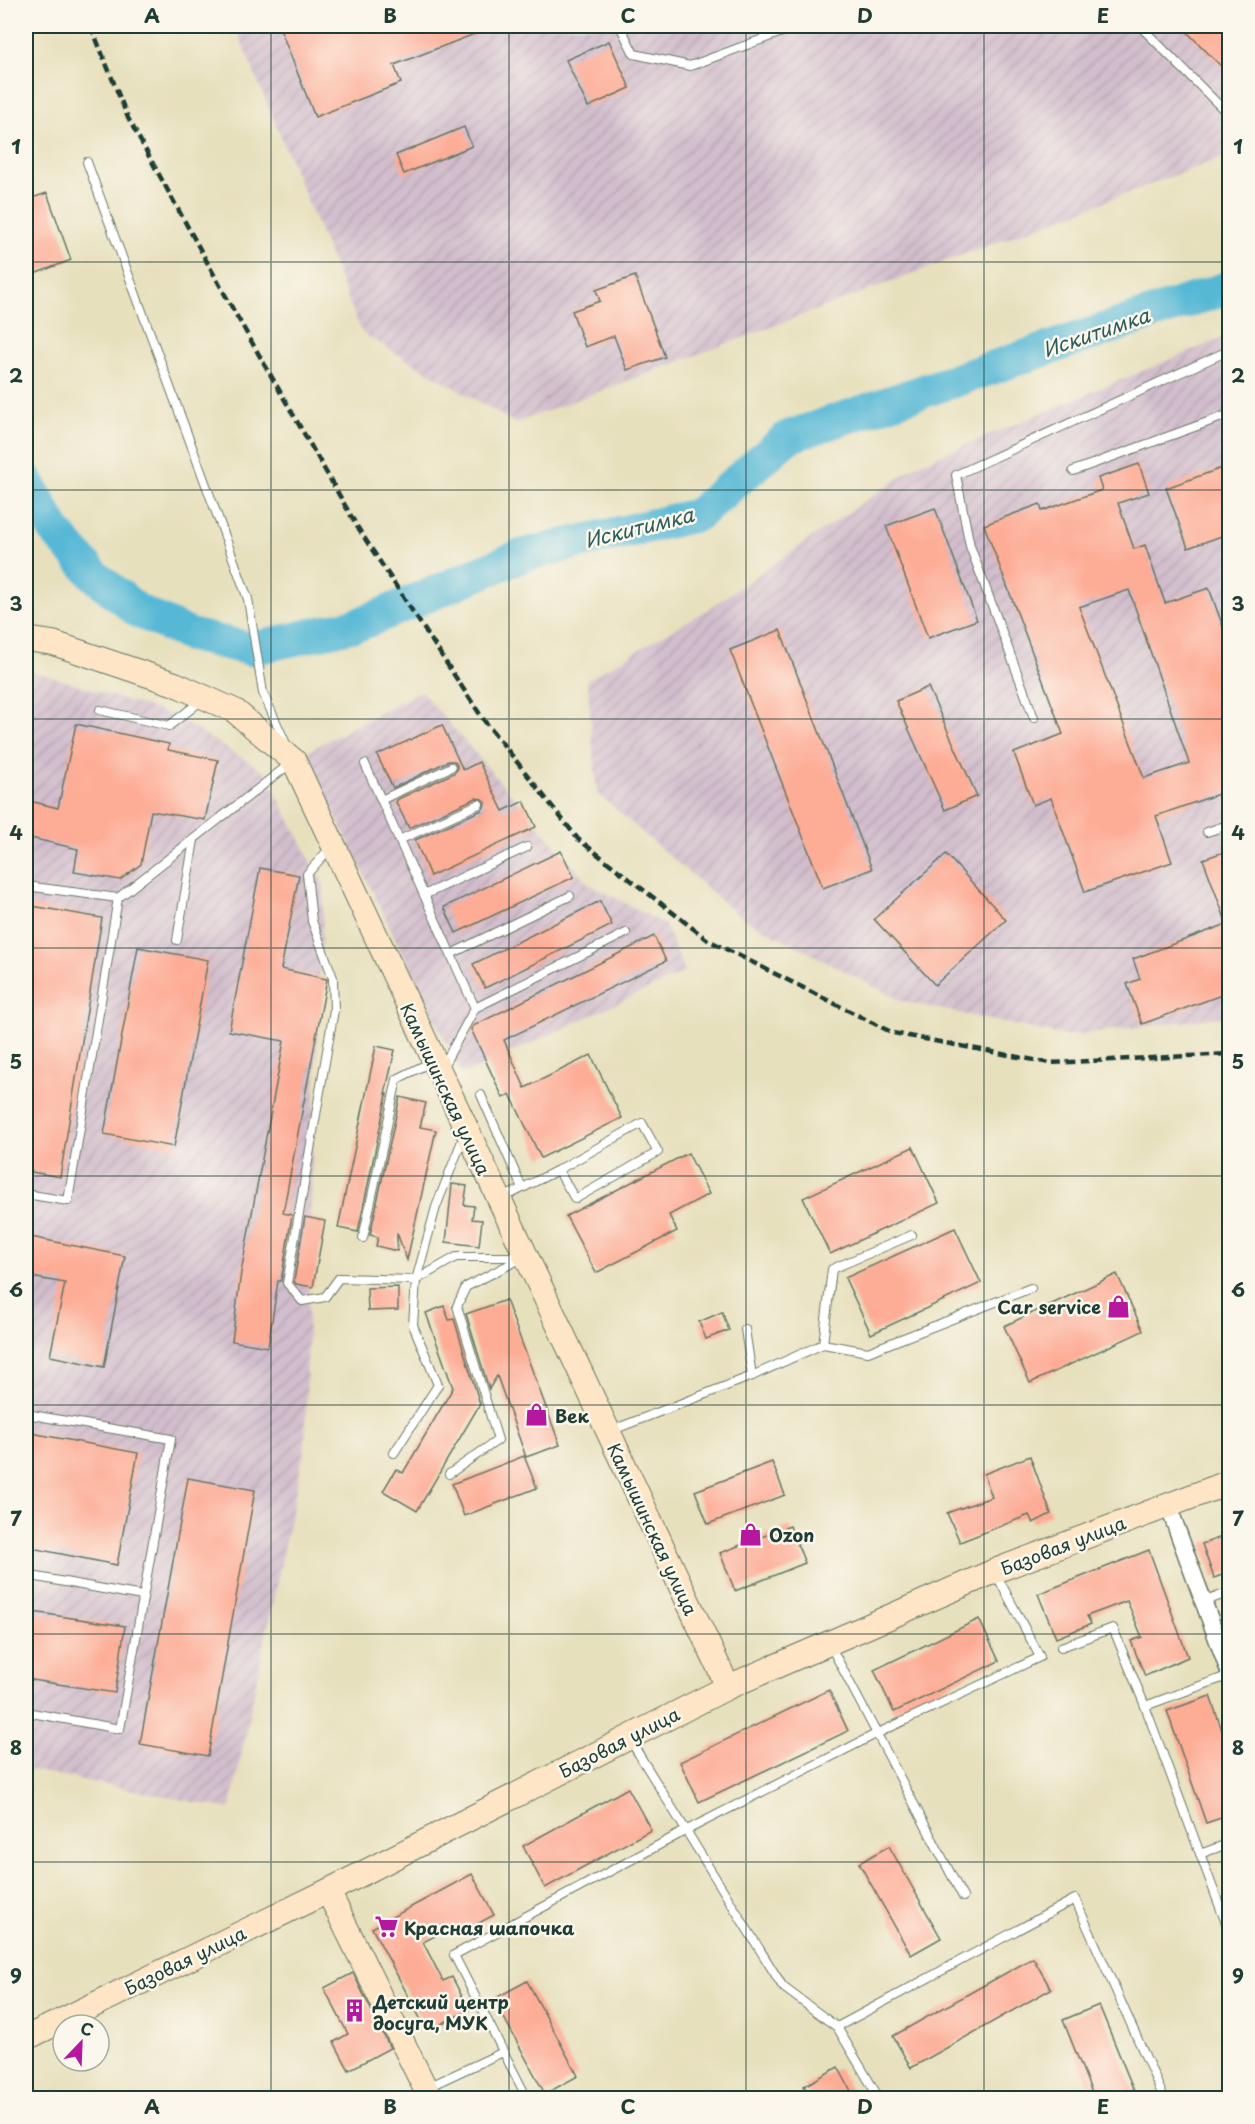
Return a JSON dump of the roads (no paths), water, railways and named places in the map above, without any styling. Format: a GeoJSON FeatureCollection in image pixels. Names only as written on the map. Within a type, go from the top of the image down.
{"type":"FeatureCollection","features":[{"type":"Feature","properties":{"kind":"street","name":"Камышинская улица"},"geometry":{"type":"LineString","coordinates":[[26,639],[53,643],[175,684],[235,711],[294,761],[728,1688]]}},
{"type":"Feature","properties":{"kind":"street","name":"Базовая улица"},"geometry":{"type":"LineString","coordinates":[[26,2038],[328,1891],[728,1688],[995,1571],[1230,1482]]}},
{"type":"Feature","properties":{"kind":"street"},"geometry":{"type":"LineString","coordinates":[[1168,1504],[1230,1674]]}},
{"type":"Feature","properties":{"kind":"street"},"geometry":{"type":"LineString","coordinates":[[328,1891],[428,2093]]}},
{"type":"Feature","properties":{"kind":"lane"},"geometry":{"type":"LineString","coordinates":[[620,26],[634,54],[690,66],[798,26]]}},
{"type":"Feature","properties":{"kind":"lane"},"geometry":{"type":"LineString","coordinates":[[1140,26],[1230,116]]}},
{"type":"Feature","properties":{"kind":"lane"},"geometry":{"type":"LineString","coordinates":[[26,1194],[68,1201],[118,898],[294,761],[263,693],[248,599],[87,162]]}},
{"type":"Feature","properties":{"kind":"lane"},"geometry":{"type":"LineString","coordinates":[[1034,718],[970,546],[956,475],[1230,350]]}},
{"type":"Feature","properties":{"kind":"lane"},"geometry":{"type":"LineString","coordinates":[[1073,471],[1230,414]]}},
{"type":"Feature","properties":{"kind":"lane"},"geometry":{"type":"LineString","coordinates":[[100,710],[169,726],[204,697]]}},
{"type":"Feature","properties":{"kind":"lane"},"geometry":{"type":"LineString","coordinates":[[365,764],[475,1008]]}},
{"type":"Feature","properties":{"kind":"lane"},"geometry":{"type":"LineString","coordinates":[[381,800],[451,767]]}},
{"type":"Feature","properties":{"kind":"lane"},"geometry":{"type":"LineString","coordinates":[[399,840],[479,804]]}},
{"type":"Feature","properties":{"kind":"lane"},"geometry":{"type":"LineString","coordinates":[[1207,832],[1230,824]]}},
{"type":"Feature","properties":{"kind":"lane"},"geometry":{"type":"LineString","coordinates":[[177,940],[194,840]]}},
{"type":"Feature","properties":{"kind":"lane"},"geometry":{"type":"LineString","coordinates":[[333,845],[307,874],[312,921],[333,978],[334,1010],[287,1283],[302,1301],[324,1297],[339,1278],[416,1280],[456,1257],[525,1257]]}},
{"type":"Feature","properties":{"kind":"lane"},"geometry":{"type":"LineString","coordinates":[[424,895],[527,847]]}},
{"type":"Feature","properties":{"kind":"lane"},"geometry":{"type":"LineString","coordinates":[[26,886],[118,898]]}},
{"type":"Feature","properties":{"kind":"lane"},"geometry":{"type":"LineString","coordinates":[[451,954],[570,896]]}},
{"type":"Feature","properties":{"kind":"lane"},"geometry":{"type":"LineString","coordinates":[[363,1238],[397,1079],[436,1067],[475,1008],[626,933]]}},
{"type":"Feature","properties":{"kind":"lane"},"geometry":{"type":"LineString","coordinates":[[481,1095],[522,1188]]}},
{"type":"Feature","properties":{"kind":"lane"},"geometry":{"type":"LineString","coordinates":[[498,1200],[558,1170],[642,1123],[658,1152],[575,1199],[558,1170]]}},
{"type":"Feature","properties":{"kind":"lane"},"geometry":{"type":"LineString","coordinates":[[394,1453],[438,1385],[413,1325],[416,1280],[436,1207],[466,1130]]}},
{"type":"Feature","properties":{"kind":"lane"},"geometry":{"type":"LineString","coordinates":[[824,1344],[832,1269],[912,1235]]}},
{"type":"Feature","properties":{"kind":"lane"},"geometry":{"type":"LineString","coordinates":[[449,1474],[498,1440],[457,1306],[466,1287],[525,1257]]}},
{"type":"Feature","properties":{"kind":"lane"},"geometry":{"type":"LineString","coordinates":[[607,1432],[752,1376],[824,1344],[868,1352],[1031,1288]]}},
{"type":"Feature","properties":{"kind":"lane"},"geometry":{"type":"LineString","coordinates":[[745,1329],[752,1376]]}},
{"type":"Feature","properties":{"kind":"lane"},"geometry":{"type":"LineString","coordinates":[[26,1414],[171,1439],[120,1729],[26,1712]]}},
{"type":"Feature","properties":{"kind":"lane"},"geometry":{"type":"LineString","coordinates":[[527,2098],[454,1955],[685,1831],[876,1734],[1040,1657],[995,1571]]}},
{"type":"Feature","properties":{"kind":"lane"},"geometry":{"type":"LineString","coordinates":[[26,1575],[142,1596]]}},
{"type":"Feature","properties":{"kind":"lane"},"geometry":{"type":"LineString","coordinates":[[1203,1602],[1230,1592]]}},
{"type":"Feature","properties":{"kind":"lane"},"geometry":{"type":"LineString","coordinates":[[1061,1647],[1113,1628],[1145,1706],[1230,1934]]}},
{"type":"Feature","properties":{"kind":"lane"},"geometry":{"type":"LineString","coordinates":[[829,1642],[963,1897]]}},
{"type":"Feature","properties":{"kind":"lane"},"geometry":{"type":"LineString","coordinates":[[1145,1706],[1230,1674]]}},
{"type":"Feature","properties":{"kind":"lane"},"geometry":{"type":"LineString","coordinates":[[628,1737],[783,1988],[837,2027],[879,2098]]}},
{"type":"Feature","properties":{"kind":"lane"},"geometry":{"type":"LineString","coordinates":[[1200,1854],[1230,1843]]}},
{"type":"Feature","properties":{"kind":"lane"},"geometry":{"type":"LineString","coordinates":[[837,2027],[1075,1899],[1164,2098]]}},
{"type":"Feature","properties":{"kind":"lane"},"geometry":{"type":"LineString","coordinates":[[428,2093],[503,2052]]}},
{"type":"Feature","properties":{"kind":"waterway","name":"Искитимка"},"geometry":{"type":"LineString","coordinates":[[26,479],[55,531],[95,576],[138,611],[190,635],[251,649],[360,624],[523,555],[697,515],[788,437],[1230,287]]}},
{"type":"Feature","properties":{"kind":"railway"},"geometry":{"type":"LineString","coordinates":[[91,26],[128,118],[234,311],[358,528],[483,719],[578,839],[708,940],[893,1033],[1050,1063],[1230,1054]]}},
{"type":"Feature","properties":{"kind":"place","name":"Car service"},"geometry":{"type":"Point","coordinates":[1119,1306]}},
{"type":"Feature","properties":{"kind":"place","name":"Век"},"geometry":{"type":"Point","coordinates":[537,1415]}},
{"type":"Feature","properties":{"kind":"place","name":"Ozon"},"geometry":{"type":"Point","coordinates":[751,1534]}},
{"type":"Feature","properties":{"kind":"place","name":"Красная шапочка"},"geometry":{"type":"Point","coordinates":[386,1927]}},
{"type":"Feature","properties":{"kind":"place","name":"Детский центр досуга, МУК"},"geometry":{"type":"Point","coordinates":[355,2011]}}]}
